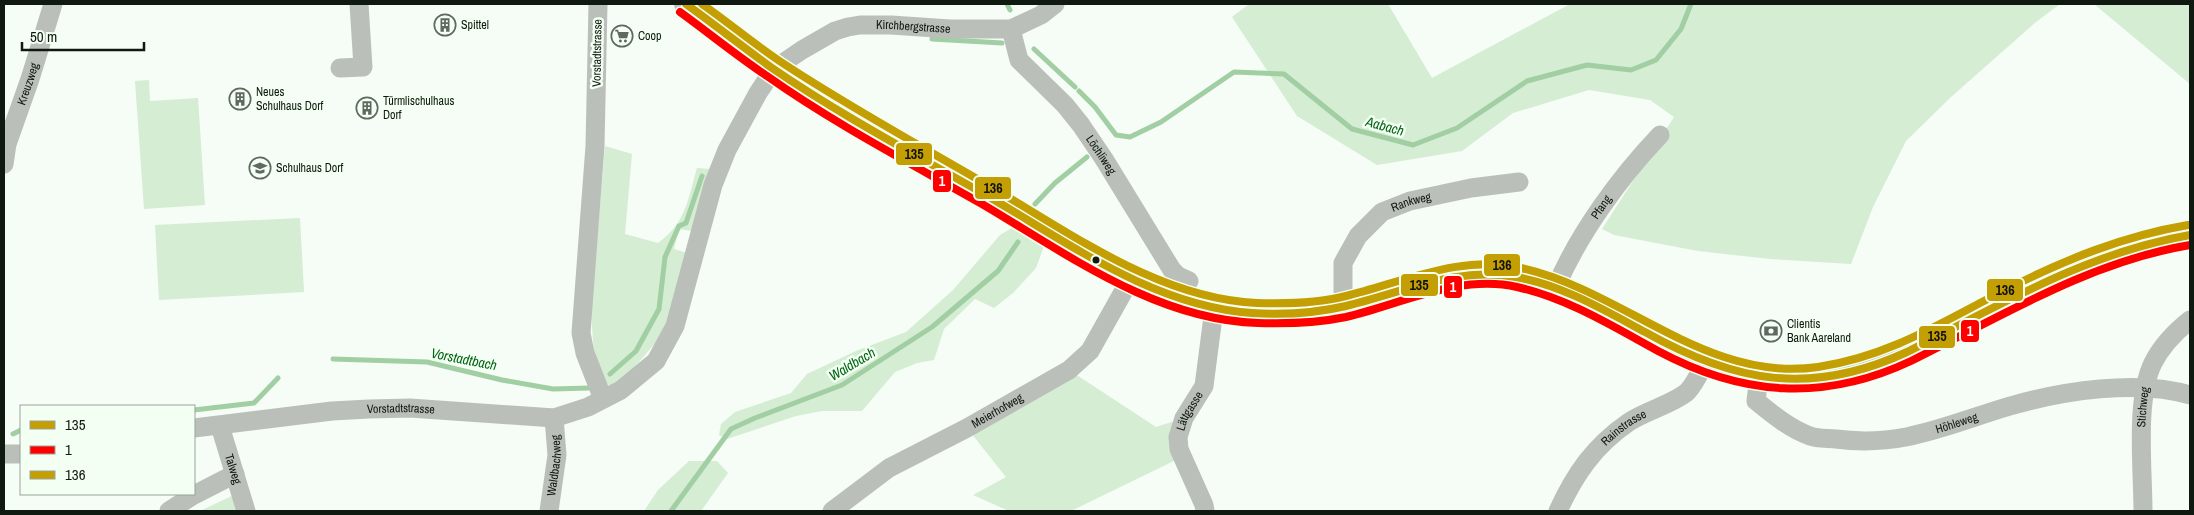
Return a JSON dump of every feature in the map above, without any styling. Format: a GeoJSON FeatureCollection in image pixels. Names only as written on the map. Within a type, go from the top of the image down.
{"type":"FeatureCollection","features":[{"type":"Feature","properties":{"kind":"street","name":"Kreuzweg"},"geometry":{"type":"LineString","coordinates":[[4,164],[8,144],[53,4]]}},
{"type":"Feature","properties":{"kind":"street"},"geometry":{"type":"LineString","coordinates":[[340,68],[364,67],[359,4]]}},
{"type":"Feature","properties":{"kind":"street","name":"Vorstadtstrasse"},"geometry":{"type":"LineString","coordinates":[[598,4],[595,146],[581,333],[585,353],[603,399]]}},
{"type":"Feature","properties":{"kind":"street"},"geometry":{"type":"LineString","coordinates":[[686,4],[774,69],[838,109],[1131,278],[1178,299],[1214,309],[1240,313],[1302,312],[1346,306],[1438,280],[1487,274],[1513,276],[1556,288],[1613,313],[1705,362],[1742,374],[1798,378],[1826,376],[1891,359],[2015,297],[2108,254],[2166,237],[2190,235]]}},
{"type":"Feature","properties":{"kind":"street","name":"Kirchbergstrasse"},"geometry":{"type":"LineString","coordinates":[[774,69],[835,31],[860,25],[950,29],[1011,29],[1041,15],[1055,4]]}},
{"type":"Feature","properties":{"kind":"street","name":"Löchliweg"},"geometry":{"type":"LineString","coordinates":[[1011,29],[1019,60],[1065,105],[1081,125],[1172,270],[1178,276],[1190,281]]}},
{"type":"Feature","properties":{"kind":"street","name":"Vorstadtstrasse"},"geometry":{"type":"LineString","coordinates":[[195,428],[332,411],[369,409],[410,408],[554,418],[588,407],[621,390],[656,361],[675,326],[713,185],[734,135],[774,69]]}},
{"type":"Feature","properties":{"kind":"street","name":"Pfang"},"geometry":{"type":"LineString","coordinates":[[1556,288],[1562,274],[1604,203],[1660,135]]}},
{"type":"Feature","properties":{"kind":"street","name":"Rankweg"},"geometry":{"type":"LineString","coordinates":[[1346,306],[1343,291],[1343,262],[1358,236],[1382,212],[1410,201],[1471,188],[1519,182]]}},
{"type":"Feature","properties":{"kind":"street","name":"Meierhofweg"},"geometry":{"type":"LineString","coordinates":[[832,511],[889,468],[966,428],[1069,370],[1090,351],[1131,278]]}},
{"type":"Feature","properties":{"kind":"street","name":"Lättgasse"},"geometry":{"type":"LineString","coordinates":[[1205,511],[1178,449],[1178,437],[1184,418],[1204,386],[1214,309]]}},
{"type":"Feature","properties":{"kind":"street","name":"Stichweg"},"geometry":{"type":"LineString","coordinates":[[2143,511],[2142,408],[2146,388],[2152,364],[2171,336],[2190,320]]}},
{"type":"Feature","properties":{"kind":"street","name":"Rainstrasse"},"geometry":{"type":"LineString","coordinates":[[1558,511],[1572,482],[1587,460],[1609,437],[1630,421],[1686,392],[1699,376],[1705,362]]}},
{"type":"Feature","properties":{"kind":"street","name":"Höhleweg"},"geometry":{"type":"LineString","coordinates":[[1758,376],[1756,401],[1778,418],[1811,436],[1851,441],[1883,441],[1917,436],[2040,398],[2110,388],[2146,388],[2190,395]]}},
{"type":"Feature","properties":{"kind":"street","name":"Waldbachweg"},"geometry":{"type":"LineString","coordinates":[[549,511],[557,455],[554,418]]}},
{"type":"Feature","properties":{"kind":"street","name":"Talweg"},"geometry":{"type":"LineString","coordinates":[[220,426],[246,511]]}},
{"type":"Feature","properties":{"kind":"street"},"geometry":{"type":"LineString","coordinates":[[4,454],[20,454]]}},
{"type":"Feature","properties":{"kind":"street"},"geometry":{"type":"LineString","coordinates":[[195,494],[235,474]]}},
{"type":"Feature","properties":{"kind":"street"},"geometry":{"type":"LineString","coordinates":[[169,511],[194,495]]}},
{"type":"Feature","properties":{"kind":"green space"},"geometry":{"type":"Polygon","coordinates":[[[1249,4],[1388,4],[1432,78],[1570,4],[2060,4],[2036,22],[1951,97],[1906,141],[1873,207],[1851,264],[1770,259],[1698,251],[1614,235],[1602,229],[1674,117],[1650,100],[1589,90],[1513,113],[1462,151],[1377,165],[1297,116],[1232,17],[1249,4]]]}},
{"type":"Feature","properties":{"kind":"green space"},"geometry":{"type":"Polygon","coordinates":[[[2094,4],[2190,4],[2190,84],[2094,4]]]}},
{"type":"Feature","properties":{"kind":"green space"},"geometry":{"type":"Polygon","coordinates":[[[149,80],[150,101],[198,98],[205,205],[144,209],[135,81],[149,80]]]}},
{"type":"Feature","properties":{"kind":"green space"},"geometry":{"type":"Polygon","coordinates":[[[605,146],[632,154],[625,234],[658,243],[675,227],[685,210],[697,168],[711,169],[692,231],[679,229],[674,249],[687,253],[663,334],[627,376],[609,386],[598,373],[594,355],[591,312],[605,146]]]}},
{"type":"Feature","properties":{"kind":"green space"},"geometry":{"type":"Polygon","coordinates":[[[300,218],[304,292],[159,300],[155,225],[300,218]]]}},
{"type":"Feature","properties":{"kind":"green space"},"geometry":{"type":"Polygon","coordinates":[[[1012,228],[1033,234],[1044,246],[1036,268],[1013,293],[994,308],[975,299],[944,329],[934,360],[917,363],[895,372],[862,411],[822,411],[796,416],[727,439],[719,435],[721,424],[735,412],[791,393],[807,374],[856,351],[906,332],[953,290],[1000,235],[1012,228]]]}},
{"type":"Feature","properties":{"kind":"green space"},"geometry":{"type":"Polygon","coordinates":[[[1069,370],[1156,427],[1184,418],[1182,457],[1071,511],[1009,511],[973,495],[1006,477],[967,428],[1069,370]]]}},
{"type":"Feature","properties":{"kind":"green space"},"geometry":{"type":"Polygon","coordinates":[[[689,461],[717,461],[728,473],[701,511],[644,511],[658,490],[689,461]]]}},
{"type":"Feature","properties":{"kind":"green space"},"geometry":{"type":"Polygon","coordinates":[[[234,495],[239,511],[200,511],[234,495]]]}},
{"type":"Feature","properties":{"kind":"waterway"},"geometry":{"type":"LineString","coordinates":[[1007,4],[1010,10]]}},
{"type":"Feature","properties":{"kind":"waterway","name":"Aabach"},"geometry":{"type":"LineString","coordinates":[[1079,91],[1095,107],[1116,135],[1130,137],[1161,122],[1234,72],[1284,74],[1352,129],[1413,145],[1457,128],[1527,81],[1587,65],[1631,70],[1656,60],[1681,29],[1691,4]]}},
{"type":"Feature","properties":{"kind":"waterway","name":"Vorstadtbach"},"geometry":{"type":"LineString","coordinates":[[932,39],[1002,43]]}},
{"type":"Feature","properties":{"kind":"waterway","name":"Aabach"},"geometry":{"type":"LineString","coordinates":[[1034,49],[1075,87]]}},
{"type":"Feature","properties":{"kind":"waterway","name":"Waldbach"},"geometry":{"type":"LineString","coordinates":[[1035,204],[1055,183],[1087,157]]}},
{"type":"Feature","properties":{"kind":"waterway","name":"Vorstadtbach"},"geometry":{"type":"LineString","coordinates":[[610,374],[636,351],[659,309],[665,257],[679,226],[686,223],[702,176]]}},
{"type":"Feature","properties":{"kind":"waterway","name":"Waldbach"},"geometry":{"type":"LineString","coordinates":[[671,511],[731,429],[842,385],[932,327],[998,271],[1018,242]]}},
{"type":"Feature","properties":{"kind":"waterway","name":"Vorstadtbach"},"geometry":{"type":"LineString","coordinates":[[333,359],[427,362],[502,380],[553,389],[589,388]]}},
{"type":"Feature","properties":{"kind":"waterway","name":"Vorstadtbach"},"geometry":{"type":"LineString","coordinates":[[195,410],[254,403],[278,378]]}},
{"type":"Feature","properties":{"kind":"waterway","name":"Vorstadtbach"},"geometry":{"type":"LineString","coordinates":[[13,434],[20,430]]}},
{"type":"Feature","properties":{"kind":"transit line","name":"135"},"geometry":{"type":"LineString","coordinates":[[686,4],[772,68],[825,103],[991,198],[1084,254],[1148,286],[1182,299],[1216,308],[1264,314],[1311,312],[1346,306],[1430,282],[1451,278],[1472,275],[1516,277],[1566,292],[1678,349],[1710,363],[1741,372],[1773,378],[1805,379],[1838,375],[1872,366],[1907,352],[2010,299],[2079,268],[2115,254],[2152,243],[2190,235]]}},
{"type":"Feature","properties":{"kind":"transit line","name":"136"},"geometry":{"type":"LineString","coordinates":[[702,4],[807,79],[1085,243],[1152,277],[1186,290],[1221,299],[1257,303],[1324,300],[1455,267],[1477,264],[1499,265],[1521,268],[1559,280],[1596,295],[1702,349],[1739,362],[1777,368],[1818,367],[1869,355],[1892,346],[1937,326],[2027,279],[2094,250],[2117,242],[2188,225]]}},
{"type":"Feature","properties":{"kind":"transit line","name":"1"},"geometry":{"type":"LineString","coordinates":[[680,12],[793,94],[873,143],[982,204],[1080,263],[1148,297],[1184,310],[1220,319],[1258,323],[1324,321],[1346,317],[1452,287],[1495,284],[1536,292],[1572,306],[1689,366],[1721,377],[1752,385],[1783,388],[1815,388],[1847,383],[1879,374],[1911,361],[2047,292],[2081,277],[2153,253],[2190,245]]}},
{"type":"Feature","properties":{"kind":"place","name":"Spittel"},"geometry":{"type":"Point","coordinates":[445,25]}},
{"type":"Feature","properties":{"kind":"place","name":"Coop"},"geometry":{"type":"Point","coordinates":[622,36]}},
{"type":"Feature","properties":{"kind":"place","name":"Neues Schulhaus Dorf"},"geometry":{"type":"Point","coordinates":[240,99]}},
{"type":"Feature","properties":{"kind":"place","name":"Türmlischulhaus Dorf"},"geometry":{"type":"Point","coordinates":[367,108]}},
{"type":"Feature","properties":{"kind":"place","name":"Schulhaus Dorf"},"geometry":{"type":"Point","coordinates":[260,168]}},
{"type":"Feature","properties":{"kind":"place","name":"Clientis Bank Aareland"},"geometry":{"type":"Point","coordinates":[1771,331]}}]}
